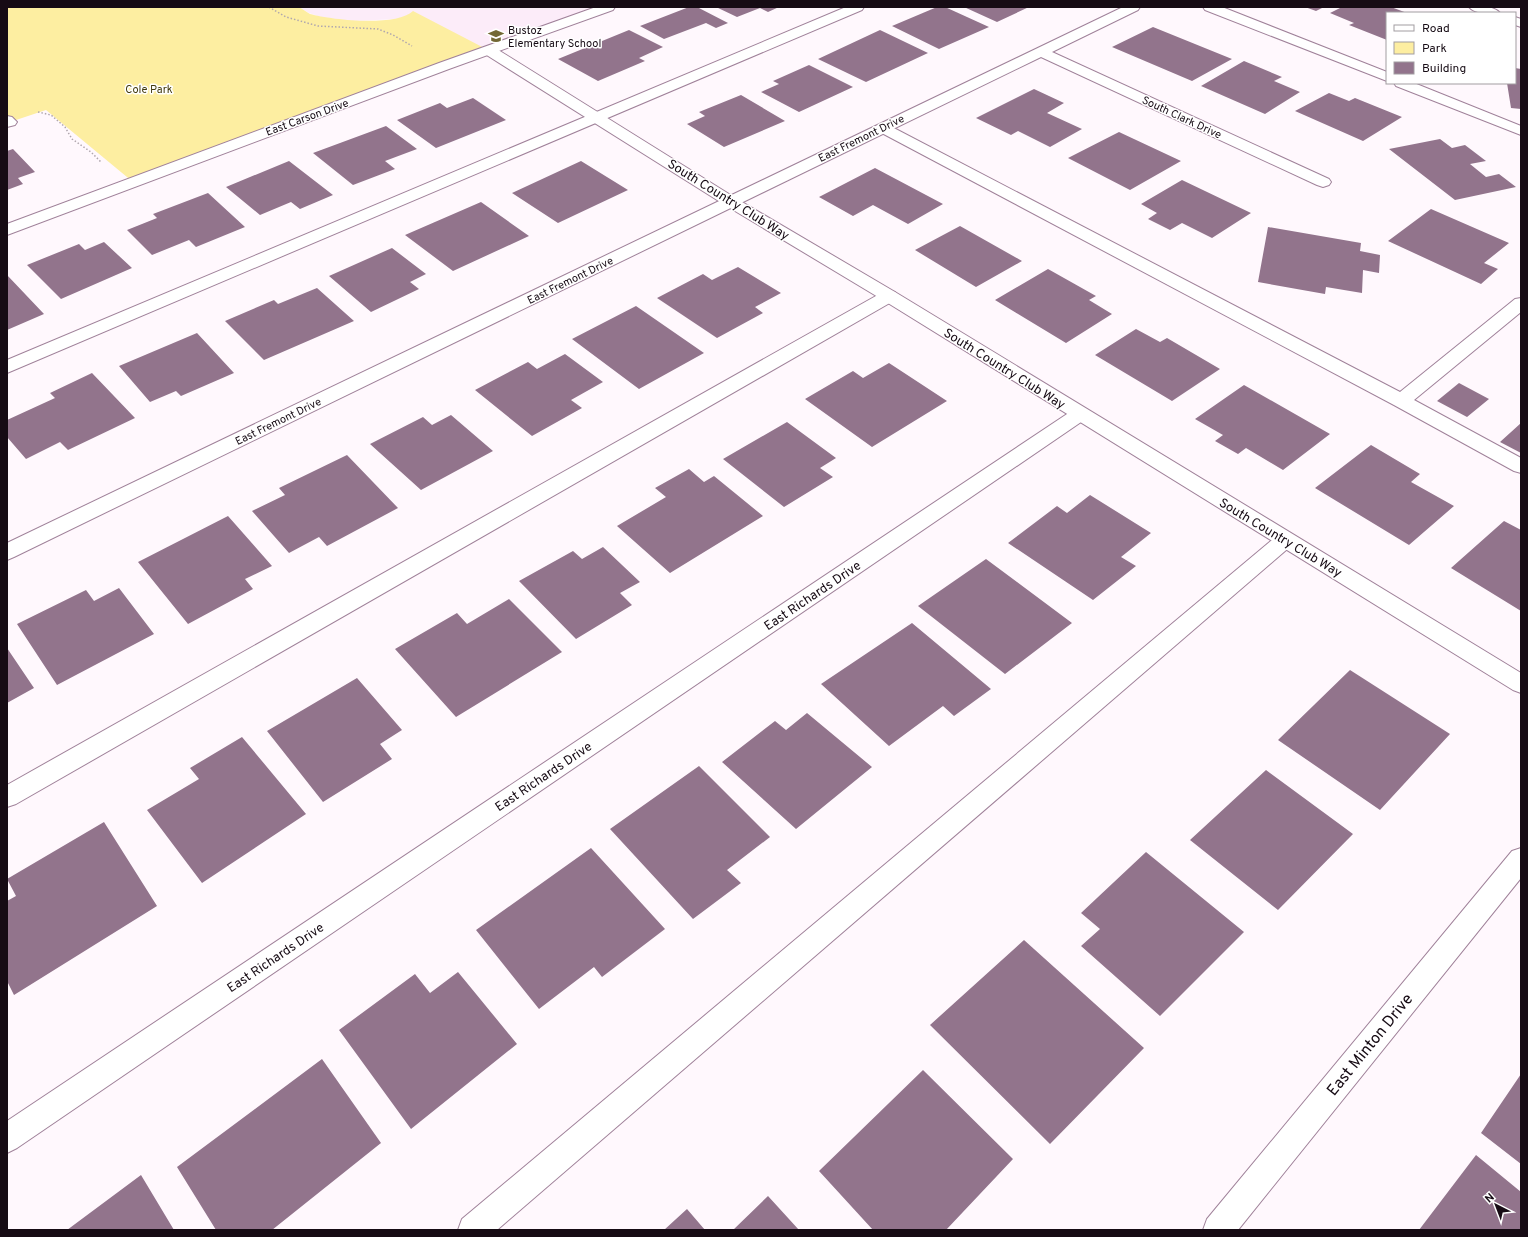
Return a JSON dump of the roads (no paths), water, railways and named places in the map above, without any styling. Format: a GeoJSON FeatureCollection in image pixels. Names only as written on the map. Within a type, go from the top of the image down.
{"type":"FeatureCollection","features":[{"type":"Feature","properties":{"kind":"street","name":"East Carson Drive"},"geometry":{"type":"LineString","coordinates":[[7,230],[444,66],[490,51],[608,7]]}},
{"type":"Feature","properties":{"kind":"street"},"geometry":{"type":"LineString","coordinates":[[7,366],[857,7]]}},
{"type":"Feature","properties":{"kind":"street","name":"East Fremont Drive"},"geometry":{"type":"LineString","coordinates":[[7,552],[1133,7]]}},
{"type":"Feature","properties":{"kind":"street"},"geometry":{"type":"LineString","coordinates":[[1210,7],[1386,77]]}},
{"type":"Feature","properties":{"kind":"street"},"geometry":{"type":"LineString","coordinates":[[1476,7],[1490,12]]}},
{"type":"Feature","properties":{"kind":"street","name":"South Country Club Way"},"geometry":{"type":"LineString","coordinates":[[490,51],[598,117],[731,202],[888,296],[1521,684]]}},
{"type":"Feature","properties":{"kind":"street","name":"South Clark Drive"},"geometry":{"type":"LineString","coordinates":[[1041,52],[1323,182]]}},
{"type":"Feature","properties":{"kind":"street"},"geometry":{"type":"LineString","coordinates":[[1404,84],[1521,131]]}},
{"type":"Feature","properties":{"kind":"street"},"geometry":{"type":"LineString","coordinates":[[7,120],[10,122],[7,123]]}},
{"type":"Feature","properties":{"kind":"street"},"geometry":{"type":"LineString","coordinates":[[883,128],[1401,401],[1521,466]]}},
{"type":"Feature","properties":{"kind":"street"},"geometry":{"type":"LineString","coordinates":[[7,796],[888,296]]}},
{"type":"Feature","properties":{"kind":"street"},"geometry":{"type":"LineString","coordinates":[[1401,401],[1521,304]]}},
{"type":"Feature","properties":{"kind":"street","name":"East Richards Drive"},"geometry":{"type":"LineString","coordinates":[[7,1138],[1080,414]]}},
{"type":"Feature","properties":{"kind":"street"},"geometry":{"type":"LineString","coordinates":[[473,1230],[1286,540]]}},
{"type":"Feature","properties":{"kind":"street","name":"East Minton Drive"},"geometry":{"type":"LineString","coordinates":[[1218,1230],[1521,859]]}},
{"type":"Feature","properties":{"kind":"place","name":"Bustoz Elementary School"},"geometry":{"type":"Point","coordinates":[496,36]}},
{"type":"Feature","properties":{"kind":"park label","name":"Cole Park"},"geometry":{"type":"Point","coordinates":[149,89]}}]}
